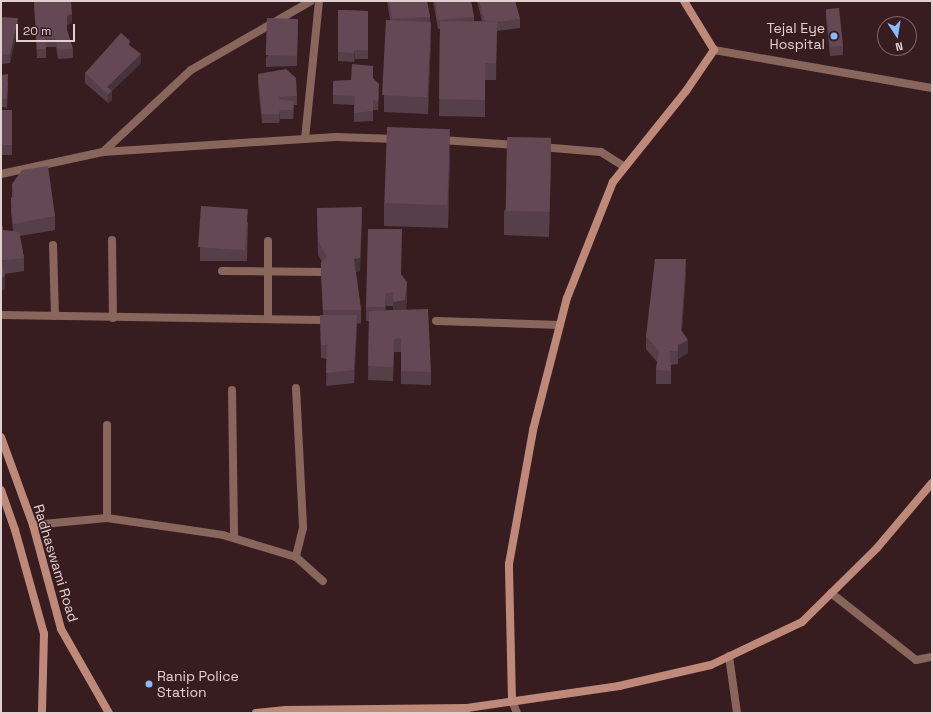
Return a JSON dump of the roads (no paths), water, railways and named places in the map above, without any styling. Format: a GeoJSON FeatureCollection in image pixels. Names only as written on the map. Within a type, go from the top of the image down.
{"type":"FeatureCollection","features":[{"type":"Feature","properties":{"kind":"street"},"geometry":{"type":"LineString","coordinates":[[103,152],[191,70],[311,1]]}},
{"type":"Feature","properties":{"kind":"street"},"geometry":{"type":"LineString","coordinates":[[305,138],[319,1]]}},
{"type":"Feature","properties":{"kind":"street"},"geometry":{"type":"LineString","coordinates":[[684,1],[714,50],[932,88]]}},
{"type":"Feature","properties":{"kind":"street"},"geometry":{"type":"LineString","coordinates":[[517,713],[512,701],[509,564],[533,430],[567,298],[613,182],[686,91],[714,50]]}},
{"type":"Feature","properties":{"kind":"street"},"geometry":{"type":"LineString","coordinates":[[1,174],[103,152],[305,138],[336,137],[407,139]]}},
{"type":"Feature","properties":{"kind":"street"},"geometry":{"type":"LineString","coordinates":[[431,140],[601,152],[625,167]]}},
{"type":"Feature","properties":{"kind":"street"},"geometry":{"type":"LineString","coordinates":[[112,240],[113,318]]}},
{"type":"Feature","properties":{"kind":"street"},"geometry":{"type":"LineString","coordinates":[[268,241],[268,320]]}},
{"type":"Feature","properties":{"kind":"street"},"geometry":{"type":"LineString","coordinates":[[53,245],[55,316]]}},
{"type":"Feature","properties":{"kind":"street"},"geometry":{"type":"LineString","coordinates":[[222,271],[322,272]]}},
{"type":"Feature","properties":{"kind":"street"},"geometry":{"type":"LineString","coordinates":[[1,316],[322,320]]}},
{"type":"Feature","properties":{"kind":"street"},"geometry":{"type":"LineString","coordinates":[[436,321],[560,325]]}},
{"type":"Feature","properties":{"kind":"street"},"geometry":{"type":"LineString","coordinates":[[296,388],[303,528],[296,557]]}},
{"type":"Feature","properties":{"kind":"street"},"geometry":{"type":"LineString","coordinates":[[232,390],[234,538]]}},
{"type":"Feature","properties":{"kind":"street"},"geometry":{"type":"LineString","coordinates":[[107,425],[107,518]]}},
{"type":"Feature","properties":{"kind":"street","name":"Radhaswami Road"},"geometry":{"type":"LineString","coordinates":[[1,437],[33,525],[61,629],[109,713]]}},
{"type":"Feature","properties":{"kind":"street"},"geometry":{"type":"LineString","coordinates":[[256,713],[286,710],[467,708],[619,686],[711,665],[802,622],[877,548],[932,483]]}},
{"type":"Feature","properties":{"kind":"street","name":"Radhaswami Road"},"geometry":{"type":"LineString","coordinates":[[1,490],[15,530],[44,634],[42,713]]}},
{"type":"Feature","properties":{"kind":"street"},"geometry":{"type":"LineString","coordinates":[[33,525],[107,518],[234,538],[296,557],[322,581]]}},
{"type":"Feature","properties":{"kind":"street"},"geometry":{"type":"LineString","coordinates":[[831,593],[916,660],[932,657]]}},
{"type":"Feature","properties":{"kind":"street"},"geometry":{"type":"LineString","coordinates":[[729,656],[737,713]]}},
{"type":"Feature","properties":{"kind":"place","name":"Tejal Eye Hospital"},"geometry":{"type":"Point","coordinates":[834,36]}},
{"type":"Feature","properties":{"kind":"place","name":"Ranip Police Station"},"geometry":{"type":"Point","coordinates":[149,684]}}]}
